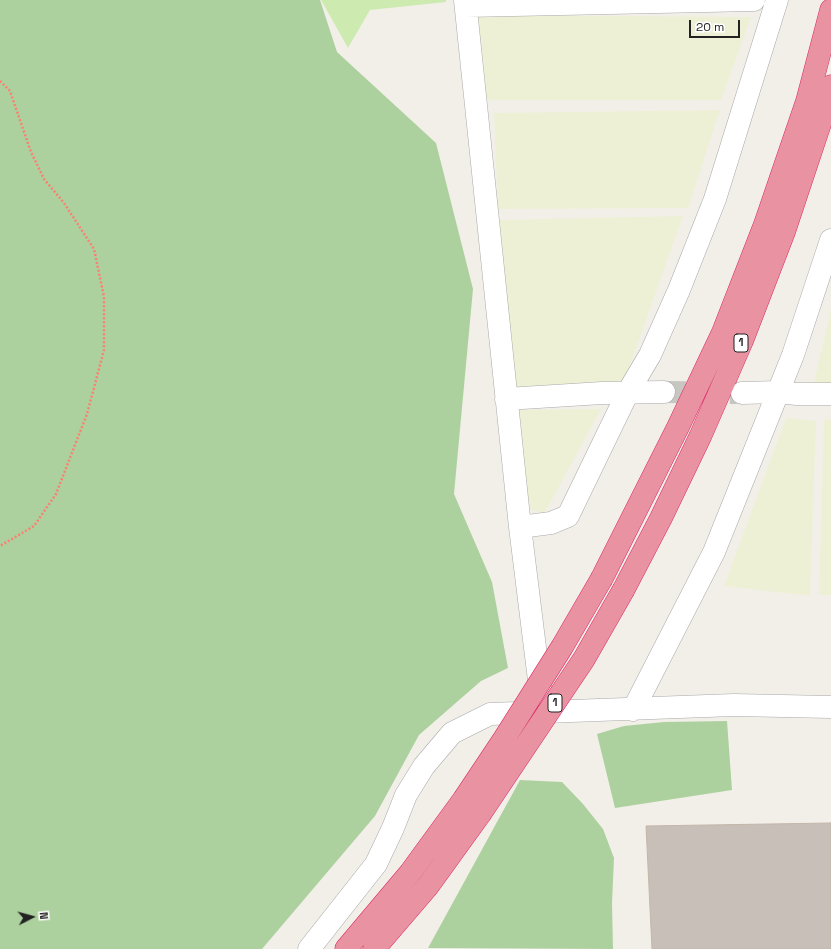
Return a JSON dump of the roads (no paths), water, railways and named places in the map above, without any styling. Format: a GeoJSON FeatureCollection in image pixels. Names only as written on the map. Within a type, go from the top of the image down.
{"type":"FeatureCollection","features":[{"type":"Feature","properties":{"kind":"highway"},"geometry":{"type":"LineString","coordinates":[[346,949],[410,873],[464,799],[558,654],[602,578],[678,427],[723,332],[765,224],[807,101],[831,10]]}},
{"type":"Feature","properties":{"kind":"highway","name":"1"},"geometry":{"type":"LineString","coordinates":[[374,949],[428,886],[480,814],[584,659],[624,589],[700,438],[742,341],[784,232],[826,106],[831,86]]}},
{"type":"Feature","properties":{"kind":"street"},"geometry":{"type":"LineString","coordinates":[[543,712],[506,399],[466,3],[754,0]]}},
{"type":"Feature","properties":{"kind":"street"},"geometry":{"type":"LineString","coordinates":[[520,527],[551,522],[568,516],[628,392],[650,355],[715,199],[777,0]]}},
{"type":"Feature","properties":{"kind":"street"},"geometry":{"type":"LineString","coordinates":[[633,710],[714,552],[793,355],[831,240]]}},
{"type":"Feature","properties":{"kind":"street"},"geometry":{"type":"LineString","coordinates":[[506,399],[628,392],[664,392]]}},
{"type":"Feature","properties":{"kind":"street"},"geometry":{"type":"LineString","coordinates":[[742,393],[778,392],[797,394],[831,394]]}},
{"type":"Feature","properties":{"kind":"street"},"geometry":{"type":"LineString","coordinates":[[309,949],[376,864],[393,828],[406,795],[424,766],[452,733],[490,714],[633,710],[734,705],[831,707]]}},
{"type":"Feature","properties":{"kind":"tunnel"},"geometry":{"type":"LineString","coordinates":[[664,392],[737,393]]}}]}
